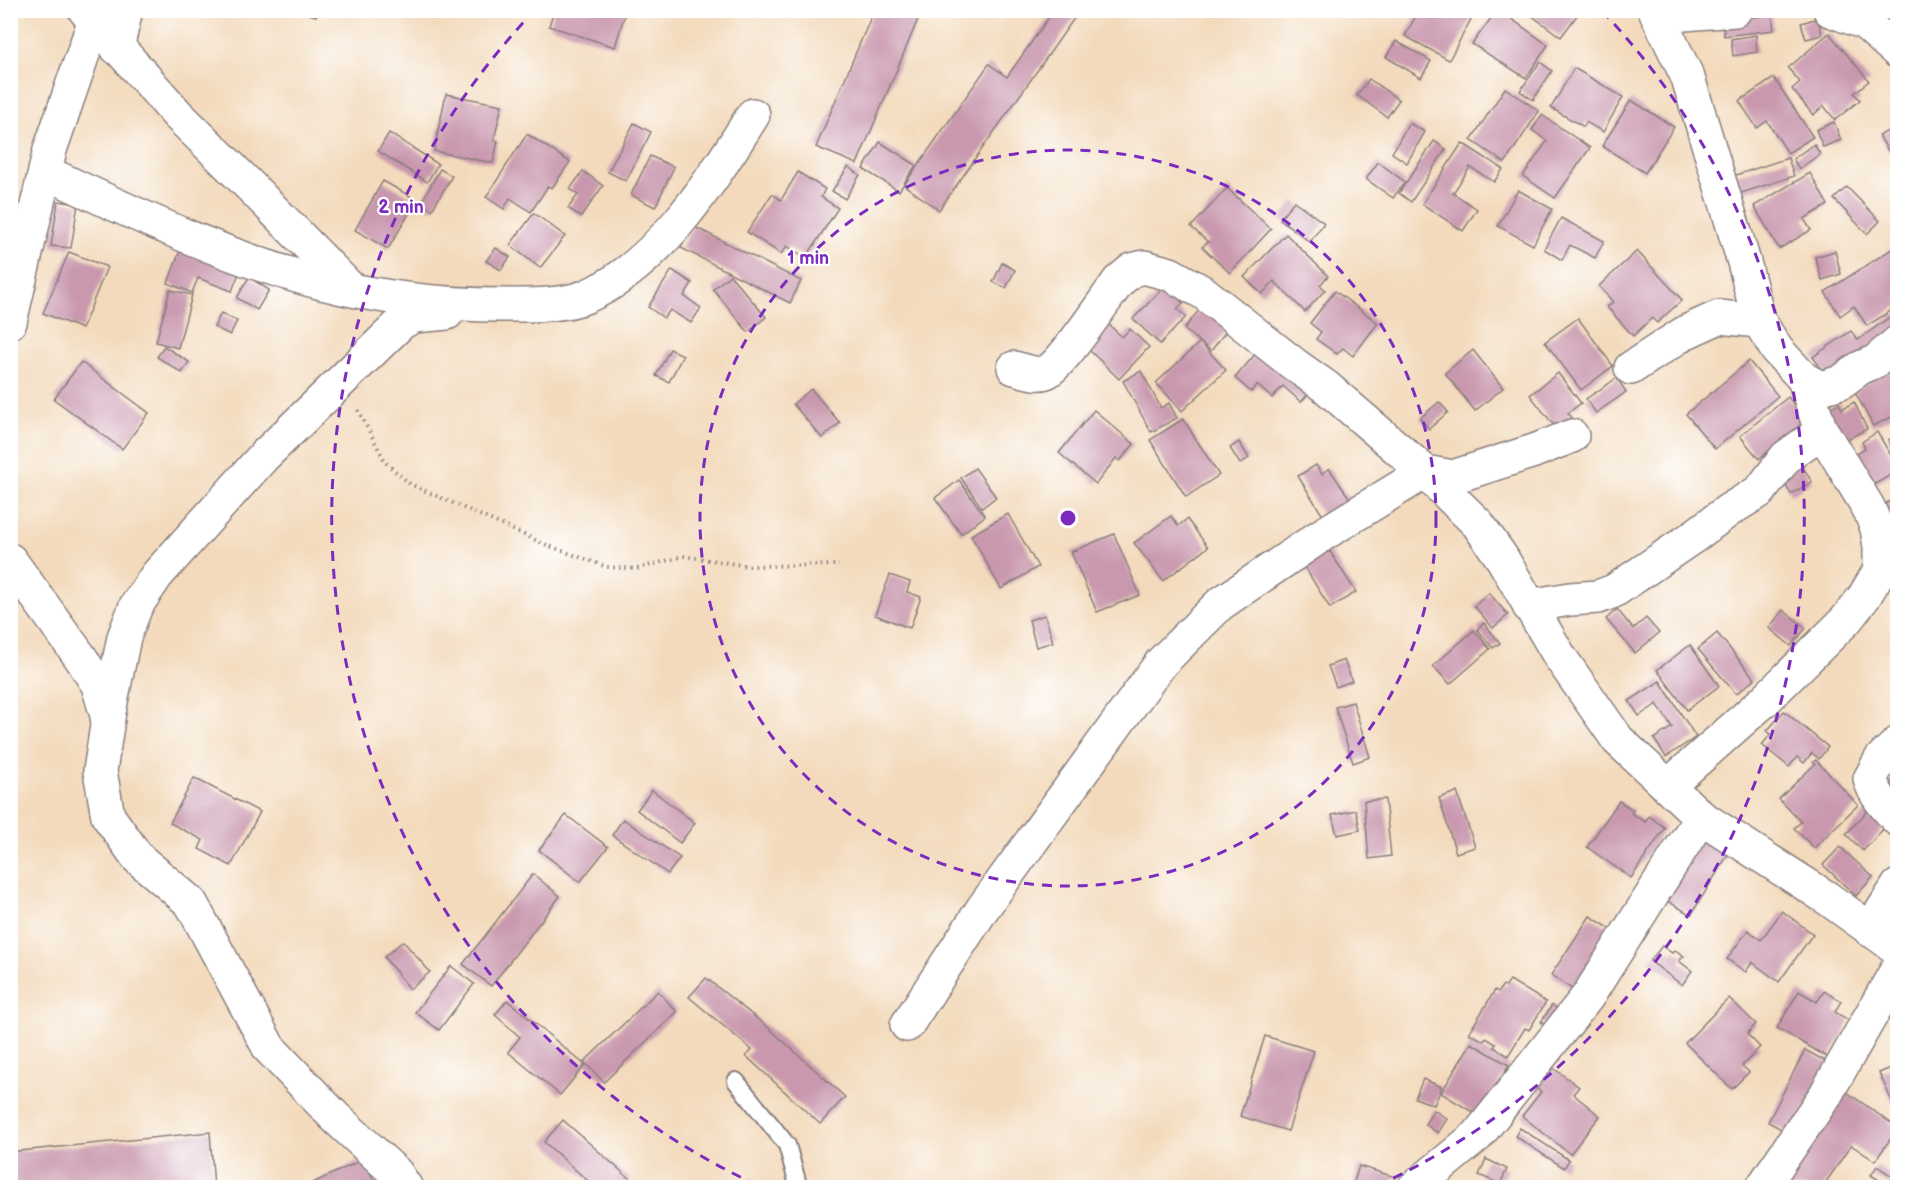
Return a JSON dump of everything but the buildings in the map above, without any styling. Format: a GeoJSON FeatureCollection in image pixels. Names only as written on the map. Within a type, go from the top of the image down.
{"type":"FeatureCollection","features":[{"type":"Feature","properties":{"kind":"street"},"geometry":{"type":"LineString","coordinates":[[117,48],[126,10]]}},
{"type":"Feature","properties":{"kind":"street"},"geometry":{"type":"LineString","coordinates":[[1735,10],[1656,13],[1688,78],[1744,262],[1759,321],[1777,350],[1804,379],[1821,388],[1841,382],[1860,368],[1876,361],[1898,342]]}},
{"type":"Feature","properties":{"kind":"street"},"geometry":{"type":"LineString","coordinates":[[1830,10],[1865,23],[1898,52]]}},
{"type":"Feature","properties":{"kind":"street"},"geometry":{"type":"LineString","coordinates":[[90,16],[178,115],[351,289]]}},
{"type":"Feature","properties":{"kind":"street"},"geometry":{"type":"LineString","coordinates":[[10,322],[50,150],[90,16]]}},
{"type":"Feature","properties":{"kind":"street"},"geometry":{"type":"LineString","coordinates":[[406,1188],[396,1173],[335,1117],[269,1048],[191,903],[138,858],[108,816],[100,771],[124,637],[136,606],[157,575],[264,456],[401,323],[414,316],[542,305],[586,297],[614,281],[644,260],[711,183],[753,115]]}},
{"type":"Feature","properties":{"kind":"street"},"geometry":{"type":"LineString","coordinates":[[45,172],[189,237],[321,283],[388,296],[441,302],[542,305]]}},
{"type":"Feature","properties":{"kind":"street"},"geometry":{"type":"LineString","coordinates":[[1014,368],[1030,372],[1046,372],[1061,359],[1119,280],[1132,270],[1144,267],[1170,274],[1204,293],[1326,387],[1425,472],[1479,524],[1502,558],[1560,657],[1618,740],[1701,817],[1827,898],[1898,949]]}},
{"type":"Feature","properties":{"kind":"street"},"geometry":{"type":"LineString","coordinates":[[1631,368],[1686,332],[1719,317],[1759,321]]}},
{"type":"Feature","properties":{"kind":"street"},"geometry":{"type":"LineString","coordinates":[[1668,786],[1765,700],[1832,634],[1889,567],[1880,548],[1877,528],[1868,507],[1820,428],[1804,379]]}},
{"type":"Feature","properties":{"kind":"street"},"geometry":{"type":"LineString","coordinates":[[907,1025],[983,908],[1161,663],[1220,604],[1322,535],[1425,472],[1453,477],[1534,451],[1572,436]]}},
{"type":"Feature","properties":{"kind":"street"},"geometry":{"type":"LineString","coordinates":[[1529,606],[1598,597],[1614,591],[1684,544],[1728,510],[1760,491],[1786,457],[1808,441],[1825,436]]}},
{"type":"Feature","properties":{"kind":"street"},"geometry":{"type":"LineString","coordinates":[[10,560],[92,676],[98,686],[108,718]]}},
{"type":"Feature","properties":{"kind":"street"},"geometry":{"type":"LineString","coordinates":[[1898,743],[1881,759],[1870,779],[1879,799],[1898,820]]}},
{"type":"Feature","properties":{"kind":"street"},"geometry":{"type":"LineString","coordinates":[[1414,1188],[1478,1136],[1588,996],[1701,817]]}},
{"type":"Feature","properties":{"kind":"street"},"geometry":{"type":"LineString","coordinates":[[1870,930],[1898,886]]}},
{"type":"Feature","properties":{"kind":"street"},"geometry":{"type":"LineString","coordinates":[[1762,1188],[1826,1094],[1898,968]]}},
{"type":"Feature","properties":{"kind":"lane"},"geometry":{"type":"LineString","coordinates":[[735,1081],[787,1145],[799,1188]]}},
{"type":"Feature","properties":{"kind":"path"},"geometry":{"type":"LineString","coordinates":[[341,381],[386,463],[410,484],[549,546],[608,567],[637,569],[683,556],[748,566],[839,565]]}}]}
